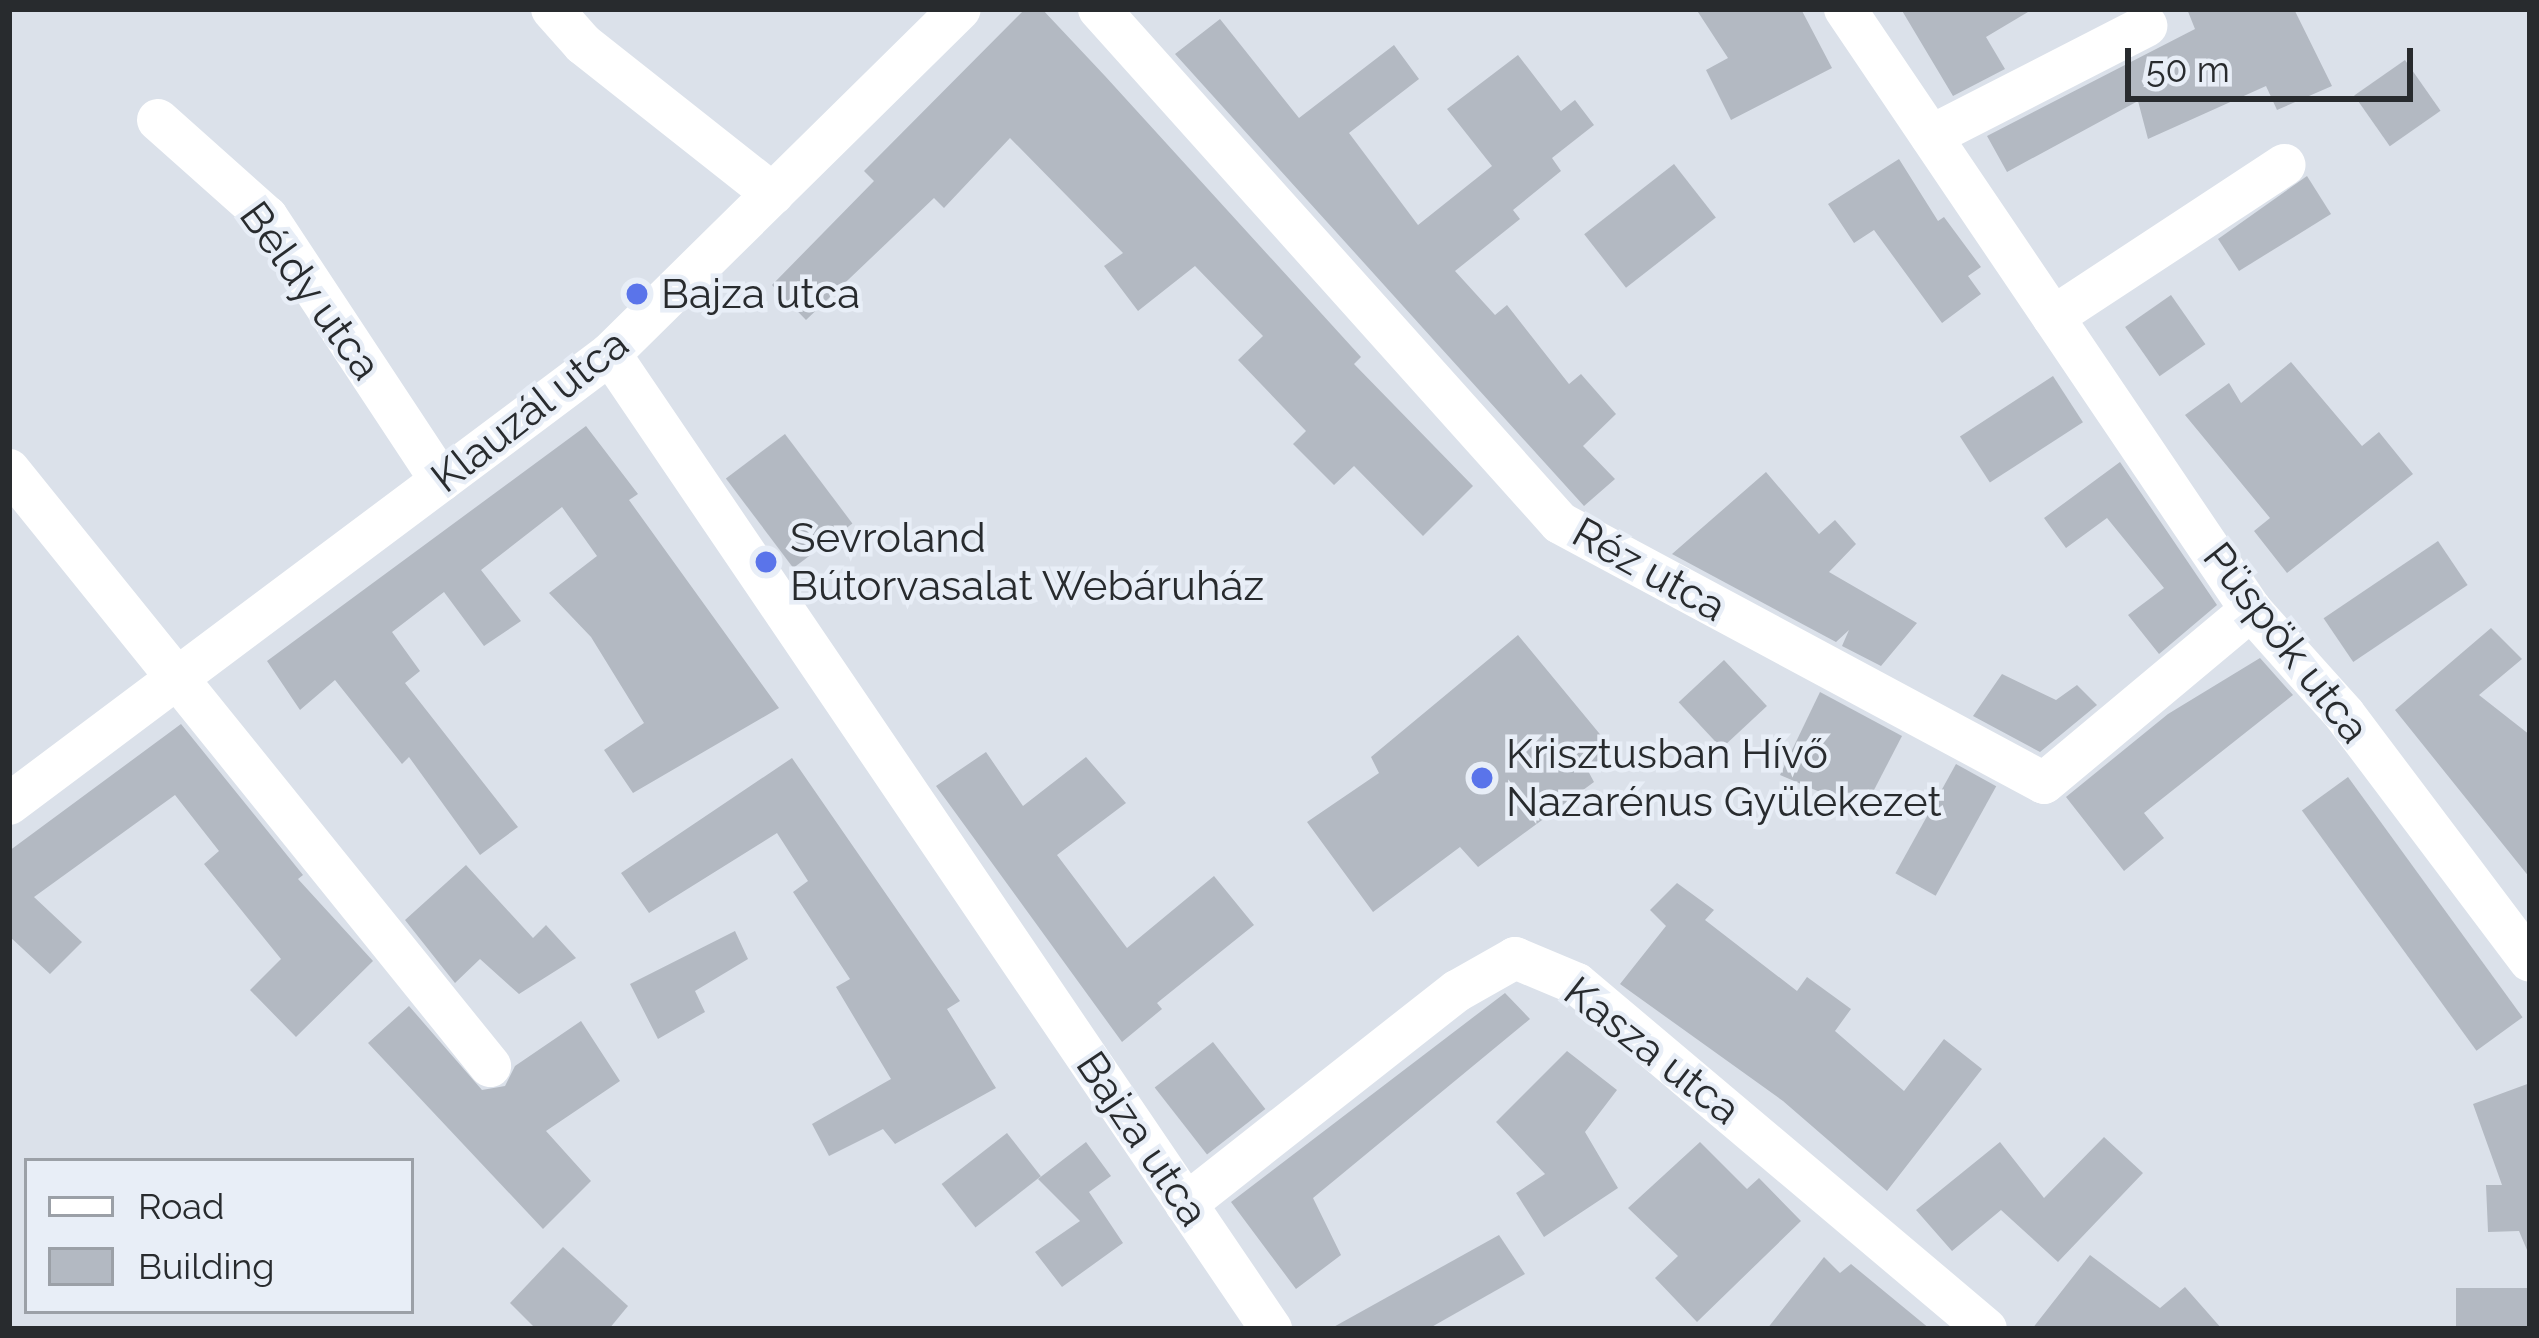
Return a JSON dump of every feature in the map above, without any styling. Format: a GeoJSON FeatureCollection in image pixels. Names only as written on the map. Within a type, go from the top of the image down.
{"type":"FeatureCollection","features":[{"type":"Feature","properties":{"kind":"street"},"geometry":{"type":"LineString","coordinates":[[552,9],[583,44],[772,194]]}},
{"type":"Feature","properties":{"kind":"street","name":"Klauzál utca"},"geometry":{"type":"LineString","coordinates":[[9,804],[610,354],[960,9]]}},
{"type":"Feature","properties":{"kind":"street","name":"Réz utca"},"geometry":{"type":"LineString","coordinates":[[1099,9],[1560,524],[2044,783],[2251,610]]}},
{"type":"Feature","properties":{"kind":"street","name":"Püspök utca"},"geometry":{"type":"LineString","coordinates":[[1845,9],[2251,610],[2344,714],[2530,961]]}},
{"type":"Feature","properties":{"kind":"street"},"geometry":{"type":"LineString","coordinates":[[1931,136],[2146,26]]}},
{"type":"Feature","properties":{"kind":"street","name":"Béldy utca"},"geometry":{"type":"LineString","coordinates":[[158,120],[267,217],[441,481]]}},
{"type":"Feature","properties":{"kind":"street"},"geometry":{"type":"LineString","coordinates":[[2053,317],[2284,165]]}},
{"type":"Feature","properties":{"kind":"street","name":"Bajza utca"},"geometry":{"type":"LineString","coordinates":[[610,354],[1270,1329]]}},
{"type":"Feature","properties":{"kind":"street"},"geometry":{"type":"LineString","coordinates":[[9,470],[490,1066]]}},
{"type":"Feature","properties":{"kind":"street","name":"Kasza utca"},"geometry":{"type":"LineString","coordinates":[[1186,1204],[1457,991],[1515,958],[1577,984],[1986,1329]]}},
{"type":"Feature","properties":{"kind":"building"},"geometry":{"type":"Polygon","coordinates":[[[1025,9],[1042,9],[1105,76],[1361,357],[1354,364],[1473,486],[1423,536],[1354,466],[1334,485],[1293,444],[1306,431],[1238,360],[1263,336],[1195,266],[1138,311],[1104,266],[1123,253],[1010,138],[944,208],[934,198],[806,320],[772,285],[874,181],[864,171],[1025,9]]]}},
{"type":"Feature","properties":{"kind":"building"},"geometry":{"type":"Polygon","coordinates":[[[1696,9],[1801,9],[1832,68],[1731,120],[1706,70],[1728,58],[1696,9]]]}},
{"type":"Feature","properties":{"kind":"building"},"geometry":{"type":"Polygon","coordinates":[[[1901,9],[2033,9],[1986,37],[2005,69],[1953,96],[1901,9]]]}},
{"type":"Feature","properties":{"kind":"building"},"geometry":{"type":"Polygon","coordinates":[[[2187,9],[2294,9],[2332,86],[2277,110],[2266,86],[2148,139],[2138,101],[2007,172],[1987,136],[2195,29],[2187,9]]]}},
{"type":"Feature","properties":{"kind":"building"},"geometry":{"type":"Polygon","coordinates":[[[1220,19],[1299,118],[1394,45],[1419,79],[1349,133],[1418,225],[1492,166],[1447,109],[1518,55],[1561,111],[1575,100],[1594,125],[1552,158],[1561,171],[1513,210],[1520,219],[1455,271],[1495,315],[1507,305],[1569,384],[1581,374],[1616,414],[1583,446],[1615,479],[1584,506],[1175,54],[1220,19]]]}},
{"type":"Feature","properties":{"kind":"building"},"geometry":{"type":"Polygon","coordinates":[[[2405,60],[2441,111],[2390,146],[2354,96],[2405,60]]]}},
{"type":"Feature","properties":{"kind":"building"},"geometry":{"type":"Polygon","coordinates":[[[1899,159],[1938,221],[1944,217],[1981,267],[1968,276],[1981,294],[1942,323],[1874,230],[1854,243],[1828,204],[1899,159]]]}},
{"type":"Feature","properties":{"kind":"building"},"geometry":{"type":"Polygon","coordinates":[[[1674,164],[1716,218],[1626,288],[1584,234],[1674,164]]]}},
{"type":"Feature","properties":{"kind":"building"},"geometry":{"type":"Polygon","coordinates":[[[2307,176],[2331,214],[2239,271],[2218,239],[2307,176]]]}},
{"type":"Feature","properties":{"kind":"building"},"geometry":{"type":"Polygon","coordinates":[[[2171,295],[2205,344],[2160,376],[2125,327],[2171,295]]]}},
{"type":"Feature","properties":{"kind":"building"},"geometry":{"type":"Polygon","coordinates":[[[2291,362],[2362,446],[2379,432],[2413,474],[2287,573],[2254,531],[2270,518],[2185,415],[2229,383],[2241,403],[2291,362]]]}},
{"type":"Feature","properties":{"kind":"building"},"geometry":{"type":"Polygon","coordinates":[[[2053,376],[2083,422],[1990,483],[1960,436],[2053,376]]]}},
{"type":"Feature","properties":{"kind":"building"},"geometry":{"type":"Polygon","coordinates":[[[586,426],[638,494],[629,500],[779,708],[633,793],[604,750],[644,723],[591,637],[549,593],[597,556],[562,507],[481,570],[521,621],[484,646],[444,592],[392,632],[420,671],[405,683],[518,827],[480,855],[409,757],[402,764],[335,680],[300,710],[267,661],[586,426]]]}},
{"type":"Feature","properties":{"kind":"building"},"geometry":{"type":"Polygon","coordinates":[[[785,434],[852,523],[793,568],[726,479],[785,434]]]}},
{"type":"Feature","properties":{"kind":"building"},"geometry":{"type":"Polygon","coordinates":[[[2120,462],[2217,605],[2159,654],[2128,615],[2164,588],[2107,518],[2066,548],[2044,518],[2120,462]]]}},
{"type":"Feature","properties":{"kind":"building"},"geometry":{"type":"Polygon","coordinates":[[[1766,472],[1819,534],[1835,520],[1856,544],[1829,572],[1917,623],[1881,666],[1842,646],[1849,630],[1836,642],[1672,554],[1766,472]]]}},
{"type":"Feature","properties":{"kind":"building"},"geometry":{"type":"Polygon","coordinates":[[[2438,541],[2468,585],[2353,662],[2324,618],[2438,541]]]}},
{"type":"Feature","properties":{"kind":"building"},"geometry":{"type":"Polygon","coordinates":[[[2491,628],[2522,659],[2479,695],[2530,735],[2530,878],[2395,710],[2491,628]]]}},
{"type":"Feature","properties":{"kind":"building","name":"Krisztusban Hívő Nazarénus Gyülekezet"},"geometry":{"type":"Polygon","coordinates":[[[1518,635],[1613,750],[1587,769],[1594,782],[1478,867],[1460,847],[1373,912],[1307,822],[1379,773],[1371,757],[1518,635]]]}},
{"type":"Feature","properties":{"kind":"building"},"geometry":{"type":"Polygon","coordinates":[[[2260,658],[2293,695],[2144,813],[2164,838],[2124,871],[2066,797],[2168,714],[2260,658]]]}},
{"type":"Feature","properties":{"kind":"building"},"geometry":{"type":"Polygon","coordinates":[[[1724,660],[1767,706],[1722,748],[1679,702],[1724,660]]]}},
{"type":"Feature","properties":{"kind":"building"},"geometry":{"type":"Polygon","coordinates":[[[2002,674],[2056,700],[2077,685],[2097,705],[2040,752],[1973,716],[2002,674]]]}},
{"type":"Feature","properties":{"kind":"building"},"geometry":{"type":"Polygon","coordinates":[[[1820,692],[1902,736],[1874,790],[1827,795],[1780,775],[1820,692]]]}},
{"type":"Feature","properties":{"kind":"building"},"geometry":{"type":"Polygon","coordinates":[[[181,724],[303,875],[298,879],[373,961],[296,1037],[250,990],[281,959],[204,864],[219,851],[175,795],[34,897],[82,942],[50,974],[9,936],[9,851],[181,724]]]}},
{"type":"Feature","properties":{"kind":"building"},"geometry":{"type":"Polygon","coordinates":[[[986,752],[1023,806],[1086,757],[1126,803],[1057,855],[1127,948],[1214,876],[1254,925],[1157,1003],[1162,1009],[1122,1042],[936,786],[986,752]]]}},
{"type":"Feature","properties":{"kind":"building"},"geometry":{"type":"Polygon","coordinates":[[[792,758],[960,1001],[947,1009],[996,1088],[895,1144],[883,1129],[829,1156],[812,1124],[891,1079],[836,987],[850,979],[793,892],[808,881],[777,833],[649,913],[621,873],[792,758]]]}},
{"type":"Feature","properties":{"kind":"building"},"geometry":{"type":"Polygon","coordinates":[[[1956,764],[1996,786],[1936,896],[1895,873],[1956,764]]]}},
{"type":"Feature","properties":{"kind":"building"},"geometry":{"type":"Polygon","coordinates":[[[2348,777],[2523,1017],[2476,1051],[2302,811],[2348,777]]]}},
{"type":"Feature","properties":{"kind":"building"},"geometry":{"type":"Polygon","coordinates":[[[466,865],[533,938],[546,925],[576,958],[519,994],[480,959],[455,983],[405,920],[466,865]]]}},
{"type":"Feature","properties":{"kind":"building"},"geometry":{"type":"Polygon","coordinates":[[[1677,883],[1714,910],[1705,920],[1797,991],[1807,977],[1851,1009],[1835,1031],[1904,1091],[1944,1039],[1982,1069],[1887,1191],[1783,1101],[1620,984],[1666,926],[1650,910],[1677,883]]]}},
{"type":"Feature","properties":{"kind":"building"},"geometry":{"type":"Polygon","coordinates":[[[735,931],[748,959],[695,991],[705,1012],[658,1039],[630,984],[735,931]]]}},
{"type":"Feature","properties":{"kind":"building"},"geometry":{"type":"Polygon","coordinates":[[[1505,993],[1530,1019],[1313,1198],[1341,1255],[1296,1289],[1231,1202],[1505,993]]]}},
{"type":"Feature","properties":{"kind":"building"},"geometry":{"type":"Polygon","coordinates":[[[409,1006],[482,1090],[505,1086],[515,1066],[581,1021],[620,1081],[546,1131],[591,1181],[543,1229],[368,1043],[409,1006]]]}},
{"type":"Feature","properties":{"kind":"building"},"geometry":{"type":"Polygon","coordinates":[[[1213,1042],[1265,1109],[1207,1155],[1155,1088],[1213,1042]]]}},
{"type":"Feature","properties":{"kind":"building"},"geometry":{"type":"Polygon","coordinates":[[[1567,1051],[1617,1090],[1585,1132],[1618,1188],[1544,1237],[1516,1193],[1545,1174],[1496,1122],[1567,1051]]]}},
{"type":"Feature","properties":{"kind":"building"},"geometry":{"type":"Polygon","coordinates":[[[2530,1083],[2527,1250],[2519,1231],[2488,1232],[2486,1185],[2502,1185],[2473,1104],[2530,1083]]]}},
{"type":"Feature","properties":{"kind":"building"},"geometry":{"type":"Polygon","coordinates":[[[1007,1133],[1041,1176],[975,1227],[942,1184],[1007,1133]]]}},
{"type":"Feature","properties":{"kind":"building"},"geometry":{"type":"Polygon","coordinates":[[[2104,1137],[2143,1173],[2058,1262],[2001,1210],[1952,1251],[1916,1210],[2000,1142],[2044,1198],[2104,1137]]]}},
{"type":"Feature","properties":{"kind":"building"},"geometry":{"type":"Polygon","coordinates":[[[1086,1142],[1111,1176],[1089,1192],[1123,1243],[1062,1287],[1035,1252],[1080,1221],[1038,1179],[1086,1142]]]}},
{"type":"Feature","properties":{"kind":"building"},"geometry":{"type":"Polygon","coordinates":[[[1700,1142],[1747,1189],[1759,1178],[1801,1221],[1697,1322],[1655,1278],[1678,1256],[1628,1208],[1700,1142]]]}},
{"type":"Feature","properties":{"kind":"building"},"geometry":{"type":"Polygon","coordinates":[[[1499,1235],[1525,1274],[1428,1329],[1330,1329],[1499,1235]]]}},
{"type":"Feature","properties":{"kind":"building"},"geometry":{"type":"Polygon","coordinates":[[[563,1247],[628,1306],[609,1329],[536,1329],[510,1303],[563,1247]]]}},
{"type":"Feature","properties":{"kind":"building"},"geometry":{"type":"Polygon","coordinates":[[[2090,1255],[2160,1308],[2185,1287],[2222,1329],[2032,1329],[2090,1255]]]}},
{"type":"Feature","properties":{"kind":"building"},"geometry":{"type":"Polygon","coordinates":[[[1824,1257],[1840,1273],[1851,1264],[1930,1329],[1767,1329],[1824,1257]]]}},
{"type":"Feature","properties":{"kind":"building"},"geometry":{"type":"Polygon","coordinates":[[[2456,1288],[2530,1288],[2530,1329],[2456,1329],[2456,1288]]]}},
{"type":"Feature","properties":{"kind":"place","name":"Bajza utca"},"geometry":{"type":"Point","coordinates":[637,294]}},
{"type":"Feature","properties":{"kind":"place","name":"Sevroland Bútorvasalat Webáruház"},"geometry":{"type":"Point","coordinates":[766,562]}},
{"type":"Feature","properties":{"kind":"place","name":"Krisztusban Hívő Nazarénus Gyülekezet"},"geometry":{"type":"Point","coordinates":[1482,778]}}]}
